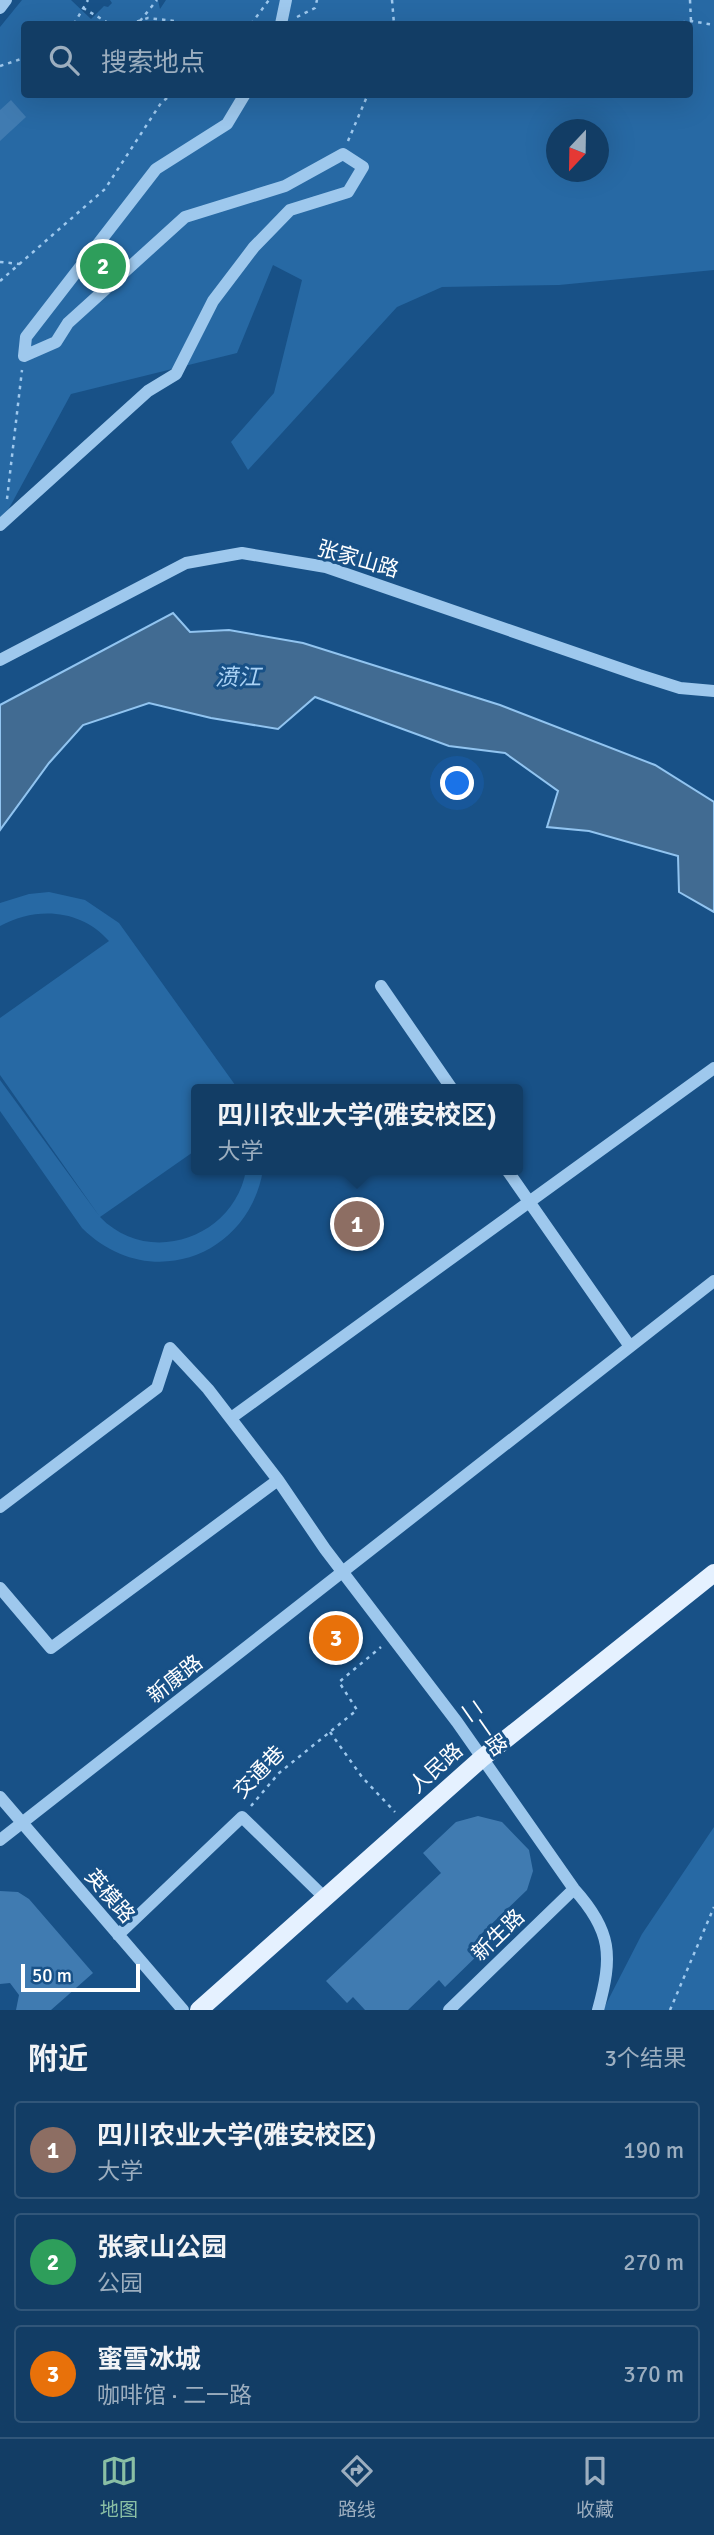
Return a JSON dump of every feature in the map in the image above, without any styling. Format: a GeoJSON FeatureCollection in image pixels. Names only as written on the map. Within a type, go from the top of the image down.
{"type":"FeatureCollection","features":[{"type":"Feature","properties":{"kind":"main road","name":"人民路"},"geometry":{"type":"LineString","coordinates":[[199,2010],[481,1759],[714,1573]]}},
{"type":"Feature","properties":{"kind":"street"},"geometry":{"type":"LineString","coordinates":[[0,8],[6,0]]}},
{"type":"Feature","properties":{"kind":"street"},"geometry":{"type":"LineString","coordinates":[[282,21],[286,0]]}},
{"type":"Feature","properties":{"kind":"street"},"geometry":{"type":"LineString","coordinates":[[2,523],[148,391],[176,374],[213,301],[254,247],[290,210],[348,192],[363,167],[343,154],[285,186],[185,217],[68,323],[56,342],[24,356],[26,337],[156,169],[227,124],[243,98]]}},
{"type":"Feature","properties":{"kind":"street","name":"张家山路"},"geometry":{"type":"LineString","coordinates":[[0,660],[186,563],[243,553],[326,567],[680,688],[714,691]]}},
{"type":"Feature","properties":{"kind":"street"},"geometry":{"type":"LineString","coordinates":[[381,986],[449,1084]]}},
{"type":"Feature","properties":{"kind":"street"},"geometry":{"type":"LineString","coordinates":[[231,1418],[714,1068]]}},
{"type":"Feature","properties":{"kind":"street"},"geometry":{"type":"LineString","coordinates":[[510,1175],[629,1345]]}},
{"type":"Feature","properties":{"kind":"street","name":"新康路"},"geometry":{"type":"LineString","coordinates":[[0,1840],[714,1280]]}},
{"type":"Feature","properties":{"kind":"street","name":"二一路"},"geometry":{"type":"LineString","coordinates":[[0,1507],[157,1388],[170,1348],[231,1418],[278,1480],[342,1572],[457,1722],[574,1889],[590,1906],[606,1933],[607,1978],[598,2010]]}},
{"type":"Feature","properties":{"kind":"street"},"geometry":{"type":"LineString","coordinates":[[0,1588],[51,1648],[278,1480]]}},
{"type":"Feature","properties":{"kind":"street","name":"英模路"},"geometry":{"type":"LineString","coordinates":[[4,1801],[183,2010]]}},
{"type":"Feature","properties":{"kind":"street"},"geometry":{"type":"LineString","coordinates":[[242,1817],[325,1898]]}},
{"type":"Feature","properties":{"kind":"street","name":"交通巷"},"geometry":{"type":"LineString","coordinates":[[118,1935],[242,1817]]}},
{"type":"Feature","properties":{"kind":"street","name":"新生路"},"geometry":{"type":"LineString","coordinates":[[449,2010],[574,1889]]}},
{"type":"Feature","properties":{"kind":"path"},"geometry":{"type":"LineString","coordinates":[[76,21],[88,0]]}},
{"type":"Feature","properties":{"kind":"path"},"geometry":{"type":"LineString","coordinates":[[140,21],[157,0]]}},
{"type":"Feature","properties":{"kind":"path"},"geometry":{"type":"LineString","coordinates":[[253,21],[269,0]]}},
{"type":"Feature","properties":{"kind":"path"},"geometry":{"type":"LineString","coordinates":[[295,19],[315,8],[317,0]]}},
{"type":"Feature","properties":{"kind":"path"},"geometry":{"type":"LineString","coordinates":[[392,0],[394,21]]}},
{"type":"Feature","properties":{"kind":"path"},"geometry":{"type":"LineString","coordinates":[[690,0],[691,21]]}},
{"type":"Feature","properties":{"kind":"path"},"geometry":{"type":"LineString","coordinates":[[83,8],[105,21]]}},
{"type":"Feature","properties":{"kind":"path"},"geometry":{"type":"LineString","coordinates":[[140,21],[174,21]]}},
{"type":"Feature","properties":{"kind":"path"},"geometry":{"type":"LineString","coordinates":[[693,22],[714,24]]}},
{"type":"Feature","properties":{"kind":"path"},"geometry":{"type":"LineString","coordinates":[[0,66],[21,59]]}},
{"type":"Feature","properties":{"kind":"path"},"geometry":{"type":"LineString","coordinates":[[0,281],[105,189],[161,103],[167,98]]}},
{"type":"Feature","properties":{"kind":"path"},"geometry":{"type":"LineString","coordinates":[[343,154],[366,98]]}},
{"type":"Feature","properties":{"kind":"path"},"geometry":{"type":"LineString","coordinates":[[0,262],[20,264]]}},
{"type":"Feature","properties":{"kind":"path"},"geometry":{"type":"LineString","coordinates":[[2,523],[24,356]]}},
{"type":"Feature","properties":{"kind":"path","name":"交通巷"},"geometry":{"type":"LineString","coordinates":[[242,1817],[279,1773],[357,1710],[339,1682],[392,1638]]}},
{"type":"Feature","properties":{"kind":"path"},"geometry":{"type":"LineString","coordinates":[[330,1732],[362,1777],[395,1812]]}},
{"type":"Feature","properties":{"kind":"path"},"geometry":{"type":"LineString","coordinates":[[670,2010],[714,1907]]}},
{"type":"Feature","properties":{"kind":"shaded area"},"geometry":{"type":"Polygon","coordinates":[[[22,0],[71,0],[91,19],[104,6],[108,7],[112,3],[110,0],[158,0],[160,9],[166,0],[714,0],[714,270],[559,285],[442,287],[397,307],[248,470],[231,442],[274,393],[302,280],[273,265],[237,353],[71,394],[0,525],[0,27],[22,0]]]}},
{"type":"Feature","properties":{"kind":"shaded area"},"geometry":{"type":"Polygon","coordinates":[[[49,892],[85,900],[119,923],[234,1084],[191,1084],[191,1153],[100,1217],[0,1075],[0,1018],[109,941],[85,922],[58,914],[28,915],[0,926],[0,903],[29,894],[49,892]]]}},
{"type":"Feature","properties":{"kind":"shaded area"},"geometry":{"type":"Polygon","coordinates":[[[0,1080],[100,1217],[120,1232],[142,1241],[165,1242],[187,1238],[208,1228],[225,1213],[239,1193],[244,1175],[262,1175],[254,1201],[238,1226],[216,1245],[191,1257],[164,1262],[136,1259],[108,1248],[82,1228],[0,1111],[0,1080]]]}},
{"type":"Feature","properties":{"kind":"shaded area"},"geometry":{"type":"Polygon","coordinates":[[[714,1827],[714,2010],[603,2010],[642,1934],[714,1827]]]}},
{"type":"Feature","properties":{"kind":"water","name":"𣸣江"},"geometry":{"type":"Polygon","coordinates":[[[173,613],[190,632],[229,630],[303,643],[500,705],[655,765],[714,802],[714,912],[679,892],[678,856],[589,831],[547,827],[558,791],[505,753],[449,746],[315,697],[278,729],[211,718],[149,703],[83,725],[49,763],[0,830],[0,705],[173,613]]]}},
{"type":"Feature","properties":{"kind":"building"},"geometry":{"type":"Polygon","coordinates":[[[11,100],[26,117],[0,141],[0,110],[11,100]]]}},
{"type":"Feature","properties":{"kind":"building"},"geometry":{"type":"Polygon","coordinates":[[[478,1816],[502,1822],[529,1850],[533,1871],[527,1890],[478,1937],[487,1946],[445,1987],[439,1980],[408,2010],[365,2010],[353,1997],[347,2003],[326,1981],[441,1873],[423,1853],[456,1822],[478,1816]]]}},
{"type":"Feature","properties":{"kind":"building"},"geometry":{"type":"Polygon","coordinates":[[[0,1891],[18,1892],[29,1899],[93,1973],[51,2010],[16,2010],[19,1995],[10,1983],[0,1984],[0,1891]]]}},
{"type":"Feature","properties":{"kind":"place","name":"张家山公园"},"geometry":{"type":"Point","coordinates":[103,266]}},
{"type":"Feature","properties":{"kind":"place","name":"四川农业大学(雅安校区)"},"geometry":{"type":"Point","coordinates":[357,1224]}},
{"type":"Feature","properties":{"kind":"place","name":"蜜雪冰城"},"geometry":{"type":"Point","coordinates":[336,1638]}}]}
